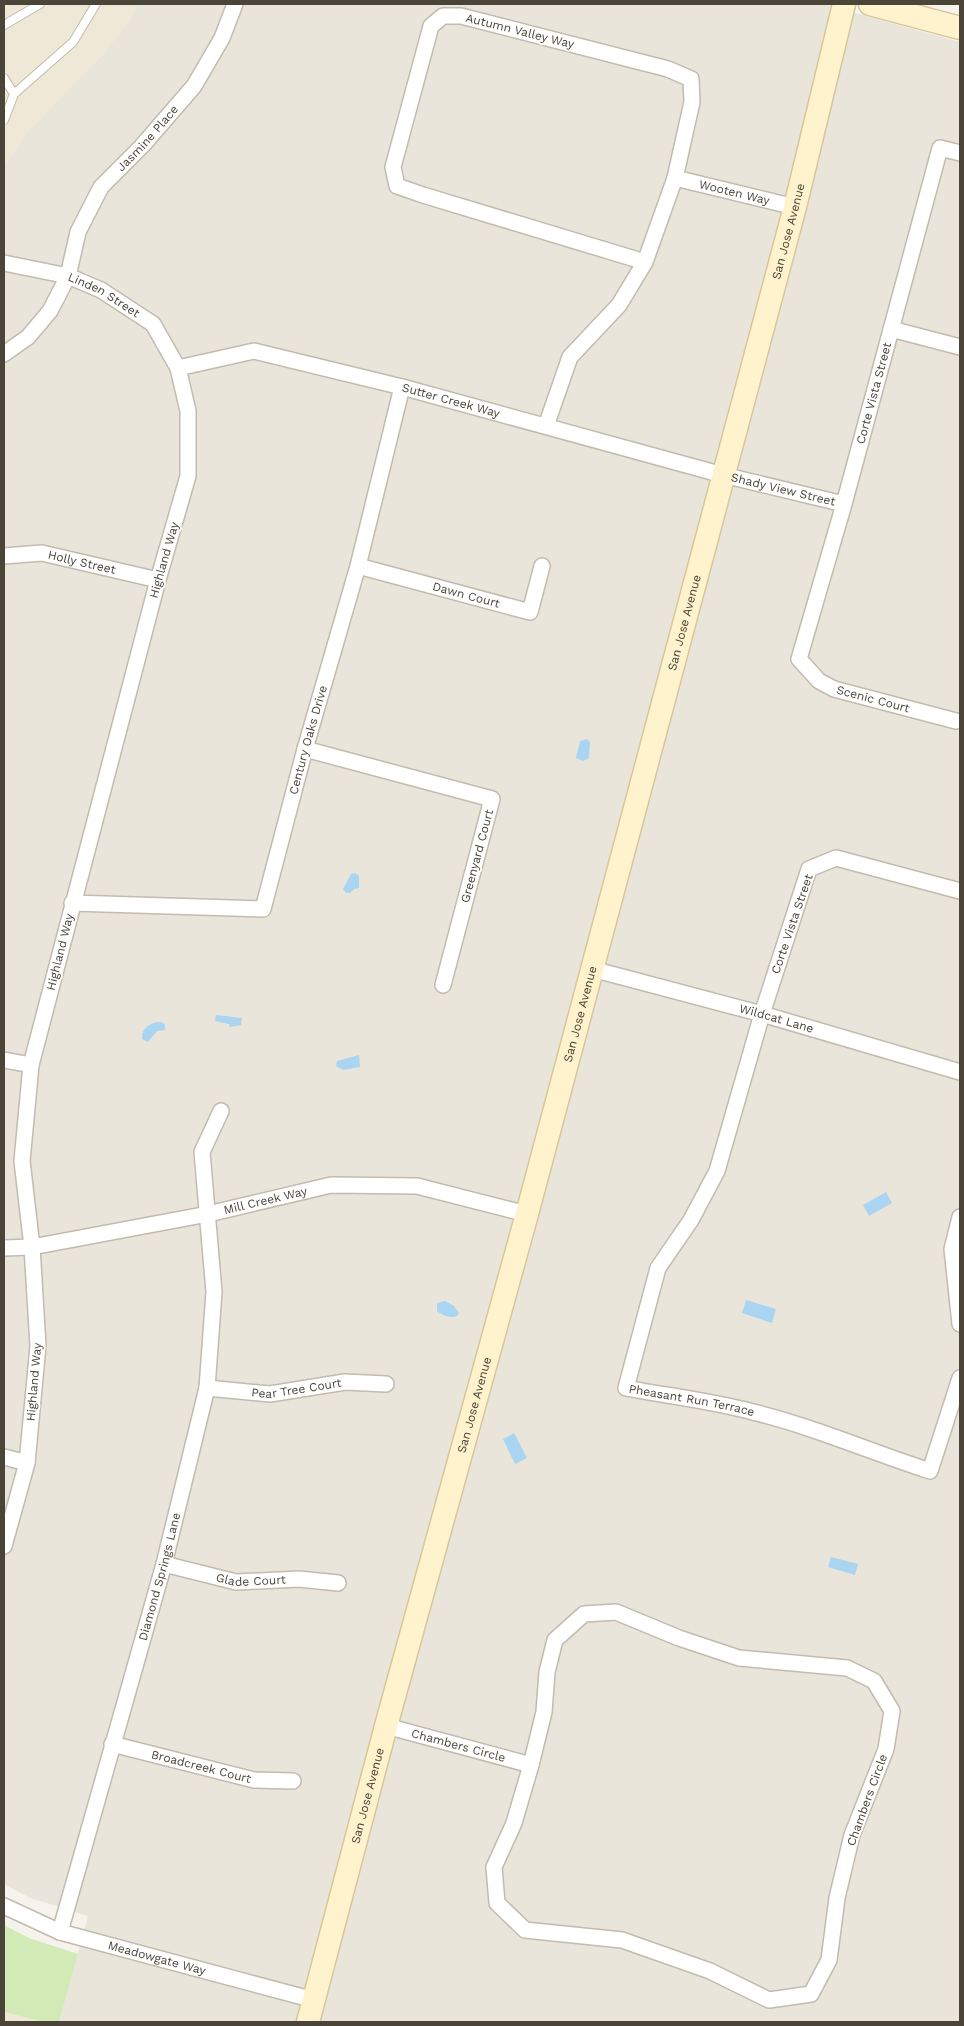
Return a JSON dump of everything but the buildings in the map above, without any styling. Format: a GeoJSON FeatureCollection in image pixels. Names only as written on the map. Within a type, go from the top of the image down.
{"type":"FeatureCollection","features":[{"type":"Feature","properties":{"kind":"street","name":"Jasmine Place"},"geometry":{"type":"LineString","coordinates":[[4,354],[28,337],[50,311],[68,276],[78,232],[101,187],[142,146],[194,86],[222,38],[235,4]]}},
{"type":"Feature","properties":{"kind":"street","name":"San Jose Avenue"},"geometry":{"type":"LineString","coordinates":[[308,2022],[386,1726],[527,1214],[795,207],[844,4]]}},
{"type":"Feature","properties":{"kind":"street"},"geometry":{"type":"LineString","coordinates":[[870,4],[960,28]]}},
{"type":"Feature","properties":{"kind":"street","name":"Autumn Valley Way"},"geometry":{"type":"LineString","coordinates":[[546,426],[570,357],[619,305],[645,262],[675,178],[692,102],[691,79],[668,69],[462,16],[443,16],[431,26],[393,167],[397,186],[645,262]]}},
{"type":"Feature","properties":{"kind":"street","name":"Corte Vista Street"},"geometry":{"type":"LineString","coordinates":[[799,659],[844,504],[940,148],[960,153]]}},
{"type":"Feature","properties":{"kind":"street","name":"Wooten Way"},"geometry":{"type":"LineString","coordinates":[[675,178],[795,207]]}},
{"type":"Feature","properties":{"kind":"street","name":"Linden Street"},"geometry":{"type":"LineString","coordinates":[[4,263],[68,276],[101,290],[153,324],[178,368]]}},
{"type":"Feature","properties":{"kind":"street"},"geometry":{"type":"LineString","coordinates":[[891,328],[960,347]]}},
{"type":"Feature","properties":{"kind":"street","name":"Sutter Creek Way"},"geometry":{"type":"LineString","coordinates":[[178,368],[254,351],[402,387],[723,475]]}},
{"type":"Feature","properties":{"kind":"street","name":"Highland Way"},"geometry":{"type":"LineString","coordinates":[[4,1546],[27,1463],[38,1346],[32,1247],[22,1161],[31,1066],[72,903],[158,580],[188,476],[188,411],[178,368]]}},
{"type":"Feature","properties":{"kind":"street","name":"Century Oaks Drive"},"geometry":{"type":"LineString","coordinates":[[72,903],[263,909],[358,566],[402,387]]}},
{"type":"Feature","properties":{"kind":"street","name":"Shady View Street"},"geometry":{"type":"LineString","coordinates":[[723,475],[844,504]]}},
{"type":"Feature","properties":{"kind":"street","name":"Holly Street"},"geometry":{"type":"LineString","coordinates":[[4,556],[42,553],[158,580]]}},
{"type":"Feature","properties":{"kind":"street","name":"Dawn Court"},"geometry":{"type":"LineString","coordinates":[[358,566],[530,612],[542,566]]}},
{"type":"Feature","properties":{"kind":"street","name":"Scenic Court"},"geometry":{"type":"LineString","coordinates":[[799,659],[819,681],[834,689],[956,721]]}},
{"type":"Feature","properties":{"kind":"street","name":"Greenyard Court"},"geometry":{"type":"LineString","coordinates":[[306,749],[492,799],[443,985]]}},
{"type":"Feature","properties":{"kind":"street","name":"Corte Vista Street"},"geometry":{"type":"LineString","coordinates":[[762,1014],[809,869],[836,858],[960,891]]}},
{"type":"Feature","properties":{"kind":"street","name":"Wildcat Lane"},"geometry":{"type":"LineString","coordinates":[[592,970],[762,1014],[960,1072]]}},
{"type":"Feature","properties":{"kind":"street","name":"Pheasant Run Terrace"},"geometry":{"type":"LineString","coordinates":[[762,1014],[717,1171],[691,1220],[658,1268],[626,1388],[752,1411],[827,1433],[880,1455],[930,1471],[960,1378]]}},
{"type":"Feature","properties":{"kind":"street"},"geometry":{"type":"LineString","coordinates":[[4,1060],[31,1066]]}},
{"type":"Feature","properties":{"kind":"street","name":"Diamond Springs Lane"},"geometry":{"type":"LineString","coordinates":[[60,1932],[164,1564],[207,1388],[214,1292],[202,1152],[221,1111]]}},
{"type":"Feature","properties":{"kind":"street","name":"Mill Creek Way"},"geometry":{"type":"LineString","coordinates":[[4,1248],[32,1247],[208,1214],[331,1185],[418,1186],[527,1214]]}},
{"type":"Feature","properties":{"kind":"street"},"geometry":{"type":"LineString","coordinates":[[960,1218],[952,1249],[960,1324]]}},
{"type":"Feature","properties":{"kind":"street","name":"Pear Tree Court"},"geometry":{"type":"LineString","coordinates":[[207,1388],[270,1394],[344,1382],[386,1384]]}},
{"type":"Feature","properties":{"kind":"street"},"geometry":{"type":"LineString","coordinates":[[4,1457],[27,1463]]}},
{"type":"Feature","properties":{"kind":"street","name":"Glade Court"},"geometry":{"type":"LineString","coordinates":[[164,1564],[236,1582],[299,1578],[338,1584]]}},
{"type":"Feature","properties":{"kind":"street","name":"Chambers Circle"},"geometry":{"type":"LineString","coordinates":[[616,1612],[679,1638],[739,1658],[847,1668],[874,1681],[892,1711],[886,1749],[852,1835],[837,1898],[829,1960],[811,1994],[769,2000],[710,1971],[622,1940],[525,1930],[497,1903],[494,1867],[514,1823],[530,1765],[544,1712],[547,1672],[555,1640],[584,1614],[616,1612]]}},
{"type":"Feature","properties":{"kind":"street","name":"Chambers Circle"},"geometry":{"type":"LineString","coordinates":[[386,1726],[530,1765]]}},
{"type":"Feature","properties":{"kind":"street","name":"Broadcreek Court"},"geometry":{"type":"LineString","coordinates":[[112,1744],[254,1780],[293,1782]]}},
{"type":"Feature","properties":{"kind":"street","name":"Meadowgate Way"},"geometry":{"type":"LineString","coordinates":[[4,1906],[60,1932],[314,2000]]}},
{"type":"Feature","properties":{"kind":"lane"},"geometry":{"type":"LineString","coordinates":[[4,25],[40,4]]}},
{"type":"Feature","properties":{"kind":"lane"},"geometry":{"type":"LineString","coordinates":[[4,120],[14,94],[73,42],[96,4]]}},
{"type":"Feature","properties":{"kind":"lane"},"geometry":{"type":"LineString","coordinates":[[4,78],[14,94]]}},
{"type":"Feature","properties":{"kind":"shaded area"},"geometry":{"type":"Polygon","coordinates":[[[4,4],[137,4],[130,20],[101,56],[27,132],[4,166],[4,4]]]}},
{"type":"Feature","properties":{"kind":"shaded area"},"geometry":{"type":"Polygon","coordinates":[[[137,4],[823,4],[960,42],[960,2022],[59,2022],[88,1916],[30,1898],[4,1884],[4,166],[27,132],[101,56],[130,20],[137,4]]]}},
{"type":"Feature","properties":{"kind":"shaded area"},"geometry":{"type":"Polygon","coordinates":[[[4,2012],[44,2022],[4,2022],[4,2012]]]}},
{"type":"Feature","properties":{"kind":"green space"},"geometry":{"type":"Polygon","coordinates":[[[4,1925],[29,1938],[78,1954],[59,2022],[44,2022],[4,2012],[4,1925]]]}},
{"type":"Feature","properties":{"kind":"water"},"geometry":{"type":"Polygon","coordinates":[[[587,739],[590,742],[589,758],[583,761],[576,757],[580,741],[587,739]]]}},
{"type":"Feature","properties":{"kind":"water"},"geometry":{"type":"Polygon","coordinates":[[[355,873],[359,876],[359,888],[346,893],[343,889],[351,874],[355,873]]]}},
{"type":"Feature","properties":{"kind":"water"},"geometry":{"type":"Polygon","coordinates":[[[216,1015],[242,1018],[241,1025],[230,1027],[229,1024],[215,1021],[216,1015]]]}},
{"type":"Feature","properties":{"kind":"water"},"geometry":{"type":"Polygon","coordinates":[[[161,1022],[165,1024],[165,1030],[157,1031],[148,1042],[142,1039],[143,1032],[147,1026],[161,1022]]]}},
{"type":"Feature","properties":{"kind":"water"},"geometry":{"type":"Polygon","coordinates":[[[359,1055],[360,1067],[343,1070],[336,1066],[337,1061],[359,1055]]]}},
{"type":"Feature","properties":{"kind":"water"},"geometry":{"type":"Polygon","coordinates":[[[886,1192],[892,1203],[869,1216],[863,1205],[886,1192]]]}},
{"type":"Feature","properties":{"kind":"water"},"geometry":{"type":"Polygon","coordinates":[[[746,1300],[776,1309],[772,1323],[742,1313],[746,1300]]]}},
{"type":"Feature","properties":{"kind":"water"},"geometry":{"type":"Polygon","coordinates":[[[445,1301],[454,1306],[459,1313],[457,1316],[447,1316],[437,1311],[437,1303],[445,1301]]]}},
{"type":"Feature","properties":{"kind":"water"},"geometry":{"type":"Polygon","coordinates":[[[514,1433],[527,1458],[515,1464],[503,1439],[514,1433]]]}},
{"type":"Feature","properties":{"kind":"water"},"geometry":{"type":"Polygon","coordinates":[[[831,1557],[858,1564],[855,1575],[828,1567],[831,1557]]]}}]}
